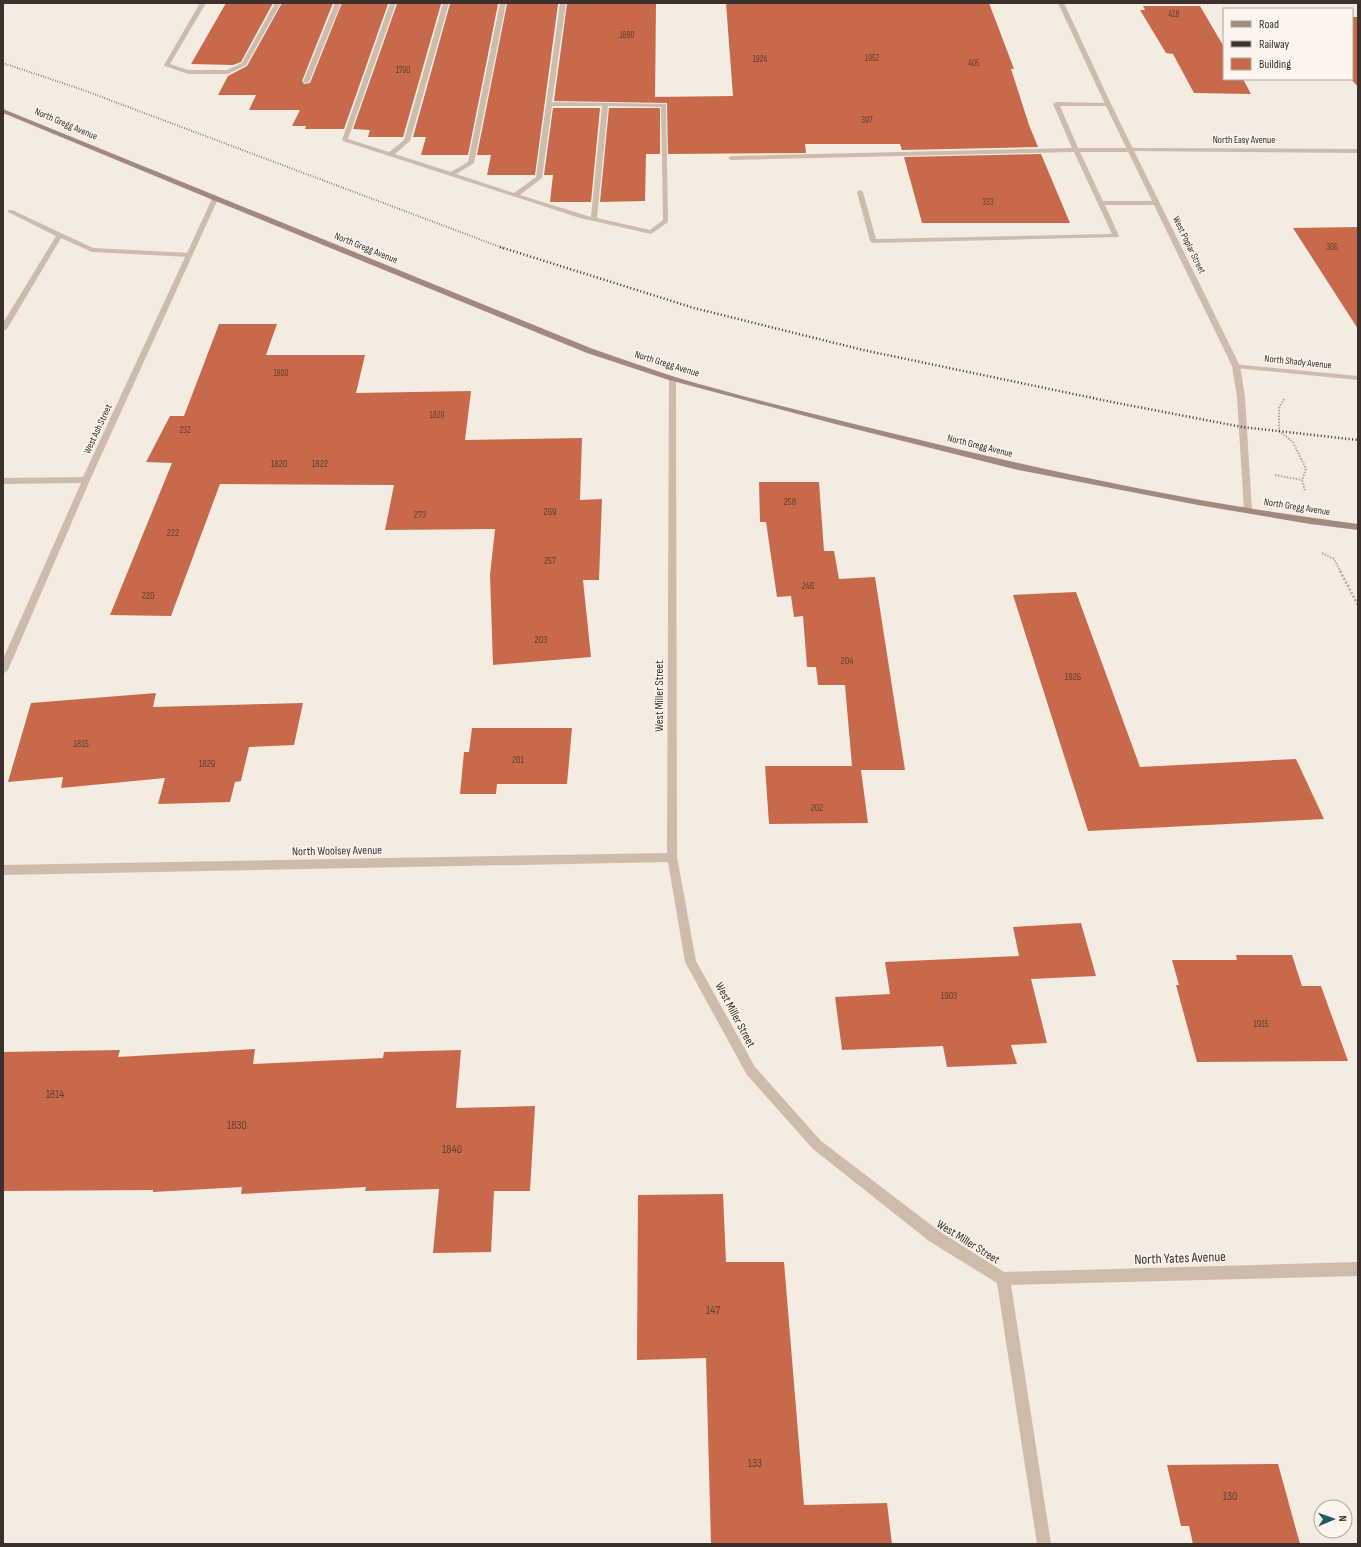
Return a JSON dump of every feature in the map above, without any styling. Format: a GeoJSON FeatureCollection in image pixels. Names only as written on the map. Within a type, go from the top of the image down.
{"type":"FeatureCollection","features":[{"type":"Feature","properties":{"kind":"main road","name":"North Gregg Avenue"},"geometry":{"type":"LineString","coordinates":[[3,111],[215,199],[590,351],[672,378],[839,423],[1014,466],[1248,511],[1358,527]]}},
{"type":"Feature","properties":{"kind":"street"},"geometry":{"type":"LineString","coordinates":[[204,3],[167,65],[188,72],[228,72],[244,64],[278,3]]}},
{"type":"Feature","properties":{"kind":"street"},"geometry":{"type":"LineString","coordinates":[[306,82],[338,3]]}},
{"type":"Feature","properties":{"kind":"street"},"geometry":{"type":"LineString","coordinates":[[393,3],[345,140],[594,220],[650,232],[666,221],[664,105],[549,104]]}},
{"type":"Feature","properties":{"kind":"street"},"geometry":{"type":"LineString","coordinates":[[391,154],[408,141],[446,3]]}},
{"type":"Feature","properties":{"kind":"street"},"geometry":{"type":"LineString","coordinates":[[452,174],[471,163],[503,3]]}},
{"type":"Feature","properties":{"kind":"street"},"geometry":{"type":"LineString","coordinates":[[515,195],[539,178],[563,3]]}},
{"type":"Feature","properties":{"kind":"street","name":"West Poplar Street"},"geometry":{"type":"LineString","coordinates":[[1061,3],[1108,104],[1236,366],[1241,397],[1248,511]]}},
{"type":"Feature","properties":{"kind":"street"},"geometry":{"type":"LineString","coordinates":[[594,220],[605,104]]}},
{"type":"Feature","properties":{"kind":"street"},"geometry":{"type":"LineString","coordinates":[[860,192],[873,241],[1116,236],[1056,104],[1108,104]]}},
{"type":"Feature","properties":{"kind":"street","name":"North Easy Avenue"},"geometry":{"type":"LineString","coordinates":[[731,158],[1076,150],[1358,151]]}},
{"type":"Feature","properties":{"kind":"street","name":"West Ash Street"},"geometry":{"type":"LineString","coordinates":[[3,670],[86,480],[215,199]]}},
{"type":"Feature","properties":{"kind":"street"},"geometry":{"type":"LineString","coordinates":[[1101,203],[1156,203]]}},
{"type":"Feature","properties":{"kind":"street"},"geometry":{"type":"LineString","coordinates":[[10,211],[92,250],[190,255]]}},
{"type":"Feature","properties":{"kind":"street"},"geometry":{"type":"LineString","coordinates":[[3,329],[60,235]]}},
{"type":"Feature","properties":{"kind":"street","name":"North Shady Avenue"},"geometry":{"type":"LineString","coordinates":[[1236,366],[1358,378]]}},
{"type":"Feature","properties":{"kind":"street","name":"West Miller Street"},"geometry":{"type":"LineString","coordinates":[[672,378],[672,857],[691,962],[751,1072],[817,1145],[934,1236],[1003,1279],[1044,1544]]}},
{"type":"Feature","properties":{"kind":"street"},"geometry":{"type":"LineString","coordinates":[[3,481],[86,480]]}},
{"type":"Feature","properties":{"kind":"street","name":"North Woolsey Avenue"},"geometry":{"type":"LineString","coordinates":[[3,870],[672,857]]}},
{"type":"Feature","properties":{"kind":"street","name":"North Yates Avenue"},"geometry":{"type":"LineString","coordinates":[[1003,1279],[1358,1269]]}},
{"type":"Feature","properties":{"kind":"path"},"geometry":{"type":"LineString","coordinates":[[1321,552],[1334,559],[1358,605]]}},
{"type":"Feature","properties":{"kind":"building"},"geometry":{"type":"Polygon","coordinates":[[[226,3],[273,3],[241,62],[233,65],[191,64],[226,3]]]}},
{"type":"Feature","properties":{"kind":"building"},"geometry":{"type":"Polygon","coordinates":[[[282,3],[333,3],[302,81],[304,84],[310,83],[342,3],[388,4],[344,129],[305,129],[306,126],[292,126],[300,110],[249,110],[256,95],[218,95],[228,76],[247,66],[282,3]]]}},
{"type":"Feature","properties":{"kind":"building"},"geometry":{"type":"Polygon","coordinates":[[[656,3],[655,97],[733,96],[726,3],[989,3],[1014,69],[1011,69],[1029,125],[1038,147],[902,150],[900,144],[805,144],[806,153],[668,154],[667,103],[554,101],[567,4],[656,3]]]}},
{"type":"Feature","properties":{"kind":"building"},"geometry":{"type":"Polygon","coordinates":[[[397,4],[441,4],[403,137],[368,137],[370,130],[353,129],[397,4]]]}},
{"type":"Feature","properties":{"kind":"building"},"geometry":{"type":"Polygon","coordinates":[[[450,4],[498,4],[468,155],[421,155],[426,137],[413,137],[450,4]]]}},
{"type":"Feature","properties":{"kind":"building"},"geometry":{"type":"Polygon","coordinates":[[[507,4],[558,4],[535,175],[487,175],[491,155],[477,155],[507,4]]]}},
{"type":"Feature","properties":{"kind":"building"},"geometry":{"type":"Polygon","coordinates":[[[1143,6],[1200,6],[1223,45],[1223,80],[1244,80],[1251,94],[1194,93],[1173,54],[1166,53],[1140,10],[1145,10],[1143,6]]]}},
{"type":"Feature","properties":{"kind":"building"},"geometry":{"type":"Polygon","coordinates":[[[1353,17],[1358,17],[1358,87],[1352,80],[1353,17]]]}},
{"type":"Feature","properties":{"kind":"building"},"geometry":{"type":"Polygon","coordinates":[[[553,108],[600,108],[591,202],[550,202],[553,175],[544,175],[553,108]]]}},
{"type":"Feature","properties":{"kind":"building"},"geometry":{"type":"Polygon","coordinates":[[[609,108],[660,108],[660,154],[646,154],[645,201],[600,202],[609,108]]]}},
{"type":"Feature","properties":{"kind":"building"},"geometry":{"type":"Polygon","coordinates":[[[1041,154],[1070,223],[922,223],[904,157],[1041,154]]]}},
{"type":"Feature","properties":{"kind":"building"},"geometry":{"type":"Polygon","coordinates":[[[1358,227],[1358,329],[1293,228],[1358,227]]]}},
{"type":"Feature","properties":{"kind":"building"},"geometry":{"type":"Polygon","coordinates":[[[219,324],[277,324],[266,355],[365,355],[356,393],[471,391],[465,440],[582,438],[580,500],[602,499],[599,580],[583,580],[591,657],[493,665],[490,575],[495,529],[385,530],[394,485],[220,484],[171,616],[110,615],[172,463],[146,462],[170,416],[184,416],[219,324]]]}},
{"type":"Feature","properties":{"kind":"building"},"geometry":{"type":"Polygon","coordinates":[[[759,482],[819,482],[824,551],[834,551],[839,579],[875,577],[905,770],[861,770],[868,823],[769,824],[765,766],[852,766],[845,685],[818,685],[816,667],[807,667],[803,616],[794,617],[791,596],[777,597],[766,522],[760,522],[759,482]]]}},
{"type":"Feature","properties":{"kind":"building"},"geometry":{"type":"Polygon","coordinates":[[[1076,592],[1140,767],[1296,759],[1324,819],[1088,831],[1013,595],[1076,592]]]}},
{"type":"Feature","properties":{"kind":"building"},"geometry":{"type":"Polygon","coordinates":[[[156,693],[153,707],[303,703],[294,745],[249,747],[241,781],[235,782],[230,802],[158,804],[165,778],[61,788],[63,777],[8,782],[31,703],[156,693]]]}},
{"type":"Feature","properties":{"kind":"building"},"geometry":{"type":"Polygon","coordinates":[[[472,728],[572,728],[567,784],[497,784],[496,794],[460,794],[464,752],[469,752],[472,728]]]}},
{"type":"Feature","properties":{"kind":"building"},"geometry":{"type":"Polygon","coordinates":[[[1081,923],[1096,976],[1031,979],[1047,1043],[1011,1045],[1017,1064],[947,1067],[943,1046],[842,1050],[835,997],[890,994],[885,962],[1019,956],[1013,927],[1081,923]]]}},
{"type":"Feature","properties":{"kind":"building"},"geometry":{"type":"Polygon","coordinates":[[[1236,955],[1292,955],[1302,986],[1321,986],[1348,1061],[1197,1062],[1176,985],[1179,985],[1172,960],[1237,960],[1236,955]]]}},
{"type":"Feature","properties":{"kind":"building"},"geometry":{"type":"Polygon","coordinates":[[[255,1049],[253,1064],[383,1058],[384,1052],[461,1050],[456,1108],[535,1106],[530,1191],[494,1191],[491,1252],[433,1253],[439,1189],[365,1191],[366,1187],[241,1194],[242,1187],[153,1192],[153,1190],[3,1191],[3,1052],[120,1050],[118,1057],[255,1049]]]}},
{"type":"Feature","properties":{"kind":"building"},"geometry":{"type":"Polygon","coordinates":[[[723,1194],[726,1262],[784,1262],[804,1505],[887,1503],[892,1544],[711,1544],[706,1358],[637,1360],[638,1195],[723,1194]]]}},
{"type":"Feature","properties":{"kind":"building"},"geometry":{"type":"Polygon","coordinates":[[[1278,1464],[1300,1544],[1193,1544],[1189,1526],[1181,1526],[1167,1465],[1278,1464]]]}},
{"type":"Feature","properties":{"kind":"railway"},"geometry":{"type":"LineString","coordinates":[[3,63],[83,90],[502,248]]}},
{"type":"Feature","properties":{"kind":"railway"},"geometry":{"type":"LineString","coordinates":[[502,248],[694,308],[863,350],[1112,402],[1242,427],[1358,440]]}}]}
